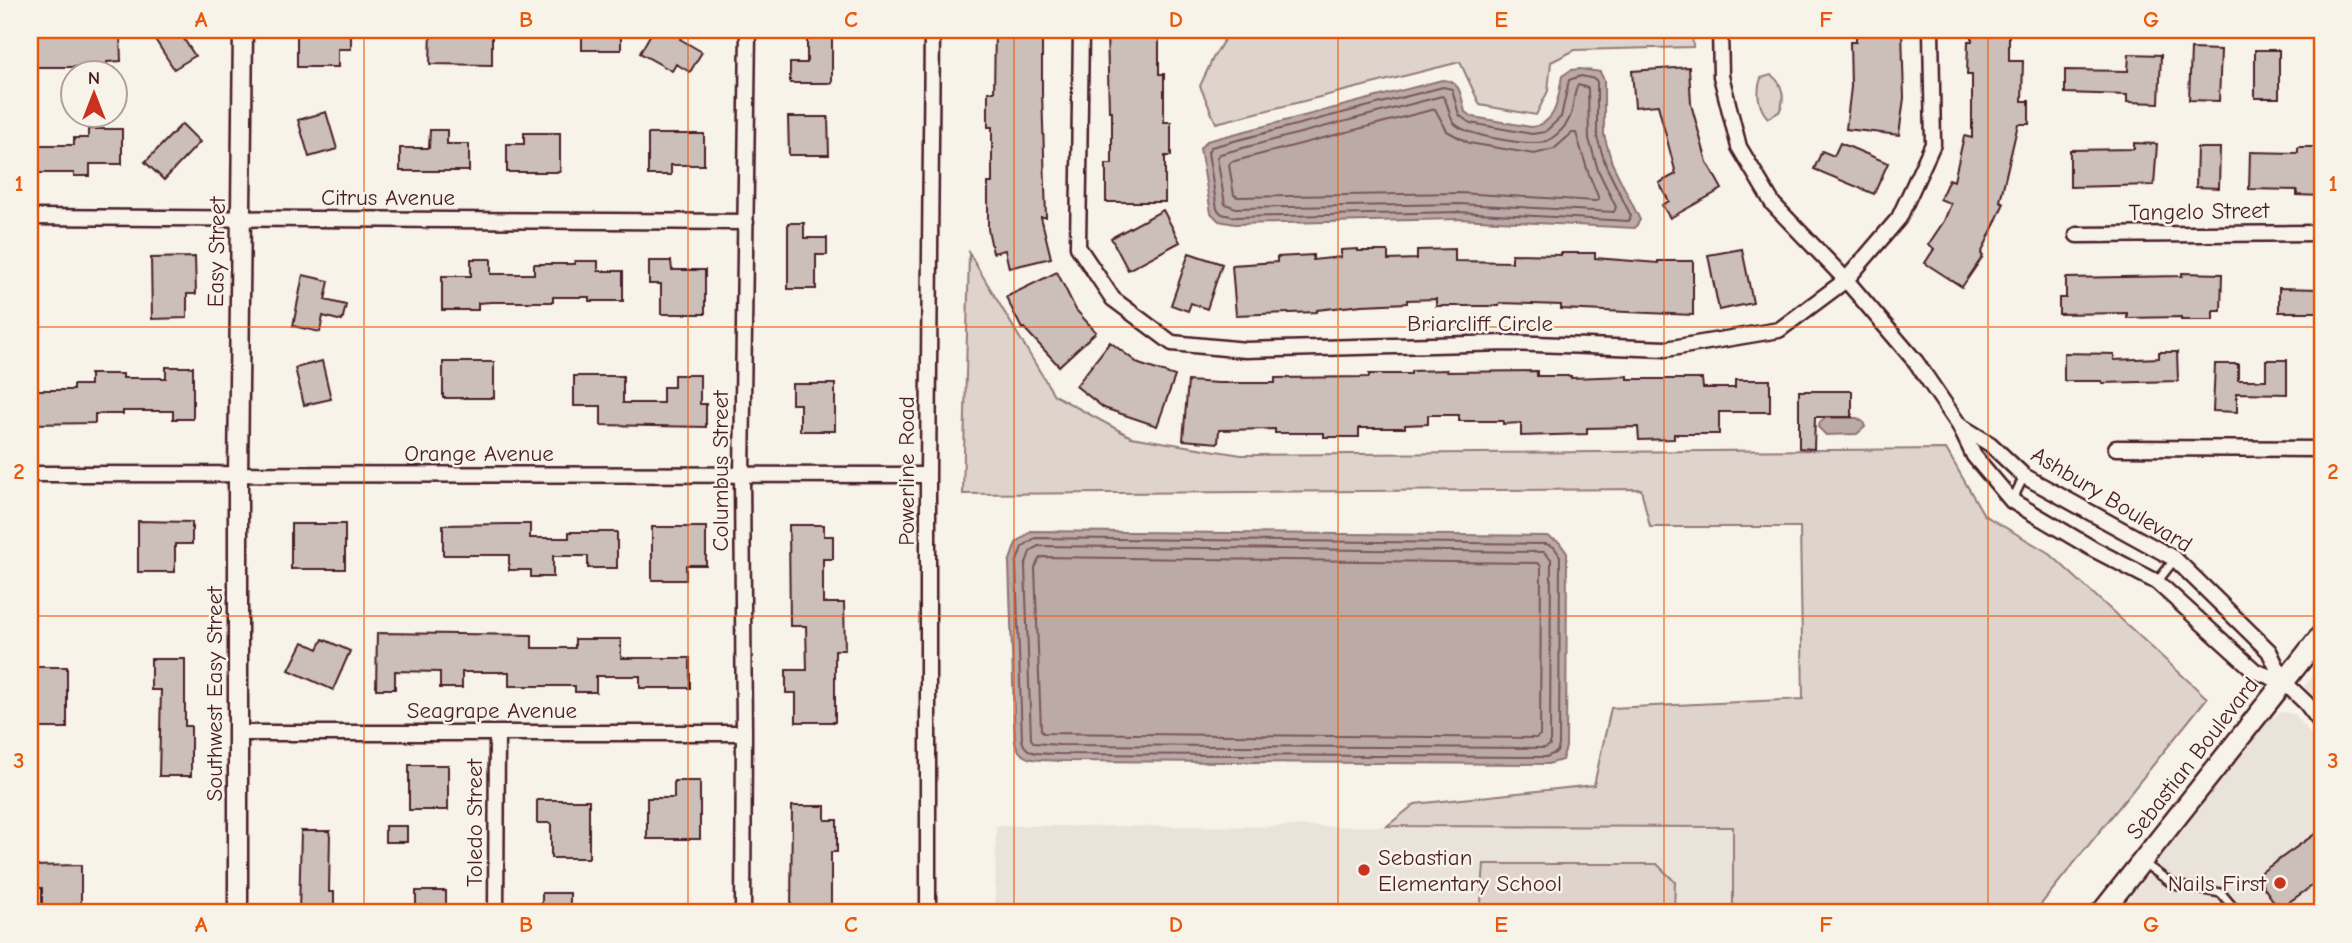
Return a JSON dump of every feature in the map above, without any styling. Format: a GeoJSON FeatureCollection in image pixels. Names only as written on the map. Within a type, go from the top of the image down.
{"type":"FeatureCollection","features":[{"type":"Feature","properties":{"kind":"main road","name":"Sebastian Boulevard"},"geometry":{"type":"LineString","coordinates":[[2101,913],[2322,634]]}},
{"type":"Feature","properties":{"kind":"street","name":"Easy Street"},"geometry":{"type":"LineString","coordinates":[[238,475],[243,30]]}},
{"type":"Feature","properties":{"kind":"street","name":"Columbus Street"},"geometry":{"type":"LineString","coordinates":[[743,913],[742,475],[748,30]]}},
{"type":"Feature","properties":{"kind":"street","name":"Powerline Road"},"geometry":{"type":"LineString","coordinates":[[928,913],[932,30]]}},
{"type":"Feature","properties":{"kind":"street","name":"Briarcliff Circle"},"geometry":{"type":"LineString","coordinates":[[1081,30],[1078,247],[1113,299],[1172,343],[1246,350],[1508,343],[1666,349],[1779,330],[1846,280],[1899,218],[1933,144],[1931,30]]}},
{"type":"Feature","properties":{"kind":"street","name":"Ashbury Boulevard"},"geometry":{"type":"LineString","coordinates":[[1720,30],[1721,76],[1739,147],[1773,204],[1846,280],[1916,362],[1959,425],[1974,456],[2012,501],[2095,550],[2157,582],[2255,671],[2284,682]]}},
{"type":"Feature","properties":{"kind":"street","name":"Citrus Avenue"},"geometry":{"type":"LineString","coordinates":[[30,217],[746,222]]}},
{"type":"Feature","properties":{"kind":"street","name":"Tangelo Street"},"geometry":{"type":"LineString","coordinates":[[2077,235],[2322,233]]}},
{"type":"Feature","properties":{"kind":"street","name":"Ashbury Boulevard"},"geometry":{"type":"LineString","coordinates":[[1959,425],[1990,444],[2024,477],[2175,559],[2269,651],[2284,682]]}},
{"type":"Feature","properties":{"kind":"street"},"geometry":{"type":"LineString","coordinates":[[2116,448],[2322,449]]}},
{"type":"Feature","properties":{"kind":"street","name":"Orange Avenue"},"geometry":{"type":"LineString","coordinates":[[30,474],[928,475]]}},
{"type":"Feature","properties":{"kind":"street","name":"Southwest Easy Street"},"geometry":{"type":"LineString","coordinates":[[238,475],[238,913]]}},
{"type":"Feature","properties":{"kind":"street"},"geometry":{"type":"LineString","coordinates":[[2284,682],[2306,703],[2322,724]]}},
{"type":"Feature","properties":{"kind":"street","name":"Seagrape Avenue"},"geometry":{"type":"LineString","coordinates":[[239,733],[744,733]]}},
{"type":"Feature","properties":{"kind":"street","name":"Toledo Street"},"geometry":{"type":"LineString","coordinates":[[496,913],[497,733]]}},
{"type":"Feature","properties":{"kind":"lane"},"geometry":{"type":"LineString","coordinates":[[2012,501],[2024,477]]}},
{"type":"Feature","properties":{"kind":"lane"},"geometry":{"type":"LineString","coordinates":[[2157,582],[2175,559]]}},
{"type":"Feature","properties":{"kind":"lane"},"geometry":{"type":"LineString","coordinates":[[2141,861],[2174,885],[2221,893],[2238,913]]}},
{"type":"Feature","properties":{"kind":"shaded area"},"geometry":{"type":"Polygon","coordinates":[[[1230,30],[1692,30],[1693,47],[1575,50],[1551,62],[1548,91],[1536,115],[1480,105],[1460,62],[1216,123],[1200,86],[1230,30]]]}},
{"type":"Feature","properties":{"kind":"shaded area"},"geometry":{"type":"Polygon","coordinates":[[[1771,75],[1781,87],[1782,102],[1779,112],[1768,118],[1760,104],[1759,88],[1761,78],[1771,75]]]}},
{"type":"Feature","properties":{"kind":"shaded area"},"geometry":{"type":"Polygon","coordinates":[[[969,253],[1054,395],[1131,437],[1241,455],[1946,449],[1984,515],[2049,553],[2207,698],[2034,913],[1733,913],[1733,827],[1387,826],[1415,804],[1594,785],[1611,708],[1803,699],[1800,527],[1650,527],[1641,489],[963,494],[969,253]]]}},
{"type":"Feature","properties":{"kind":"shaded area"},"geometry":{"type":"Polygon","coordinates":[[[2322,664],[2322,708],[2304,687],[2322,664]]]}},
{"type":"Feature","properties":{"kind":"shaded area"},"geometry":{"type":"Polygon","coordinates":[[[2281,712],[2295,714],[2322,749],[2322,913],[2118,913],[2266,721],[2281,712]]]}},
{"type":"Feature","properties":{"kind":"shaded area","name":"Sebastian Elementary School"},"geometry":{"type":"Polygon","coordinates":[[[996,826],[1733,827],[1733,913],[995,913],[996,826]]]}},
{"type":"Feature","properties":{"kind":"shaded area"},"geometry":{"type":"Polygon","coordinates":[[[1484,864],[1657,864],[1675,882],[1674,913],[1483,913],[1481,903],[1484,864]]]}},
{"type":"Feature","properties":{"kind":"water"},"geometry":{"type":"Polygon","coordinates":[[[1571,70],[1600,72],[1604,80],[1604,135],[1612,163],[1640,220],[1635,228],[1458,219],[1235,224],[1219,221],[1211,213],[1200,148],[1207,141],[1442,80],[1457,86],[1465,112],[1473,117],[1531,127],[1547,121],[1552,115],[1558,101],[1562,76],[1571,70]]]}},
{"type":"Feature","properties":{"kind":"water"},"geometry":{"type":"Polygon","coordinates":[[[1826,418],[1857,418],[1865,427],[1857,434],[1826,435],[1818,427],[1826,418]]]}},
{"type":"Feature","properties":{"kind":"water"},"geometry":{"type":"Polygon","coordinates":[[[1031,531],[1547,536],[1559,542],[1567,553],[1566,747],[1562,760],[1548,764],[1058,761],[1026,757],[1021,754],[1015,741],[1009,563],[1016,543],[1031,531]]]}},
{"type":"Feature","properties":{"kind":"building"},"geometry":{"type":"Polygon","coordinates":[[[30,30],[102,30],[102,33],[120,33],[121,60],[60,60],[60,67],[30,67],[30,30]]]}},
{"type":"Feature","properties":{"kind":"building"},"geometry":{"type":"Polygon","coordinates":[[[149,30],[178,30],[195,56],[174,69],[149,30]]]}},
{"type":"Feature","properties":{"kind":"building"},"geometry":{"type":"Polygon","coordinates":[[[297,30],[351,30],[351,49],[338,49],[338,67],[297,67],[297,30]]]}},
{"type":"Feature","properties":{"kind":"building"},"geometry":{"type":"Polygon","coordinates":[[[431,30],[492,30],[492,65],[430,64],[431,30]]]}},
{"type":"Feature","properties":{"kind":"building"},"geometry":{"type":"Polygon","coordinates":[[[582,30],[621,30],[621,50],[582,50],[582,30]]]}},
{"type":"Feature","properties":{"kind":"building"},"geometry":{"type":"Polygon","coordinates":[[[653,30],[685,30],[680,39],[702,52],[690,72],[676,64],[672,71],[640,53],[653,30]]]}},
{"type":"Feature","properties":{"kind":"building"},"geometry":{"type":"Polygon","coordinates":[[[995,30],[1042,30],[1046,217],[1041,217],[1051,258],[1009,268],[1005,250],[993,253],[988,229],[988,183],[992,183],[992,127],[988,127],[988,92],[994,92],[995,30]]]}},
{"type":"Feature","properties":{"kind":"building"},"geometry":{"type":"Polygon","coordinates":[[[1107,30],[1159,30],[1159,74],[1164,74],[1164,122],[1171,122],[1171,156],[1165,156],[1165,202],[1106,202],[1106,164],[1112,164],[1107,30]]]}},
{"type":"Feature","properties":{"kind":"building"},"geometry":{"type":"Polygon","coordinates":[[[1856,30],[1902,30],[1904,98],[1899,135],[1846,129],[1851,87],[1850,42],[1856,42],[1856,30]]]}},
{"type":"Feature","properties":{"kind":"building"},"geometry":{"type":"Polygon","coordinates":[[[1972,30],[2009,30],[2009,61],[2023,61],[2022,101],[2029,101],[2029,124],[2018,124],[2000,201],[2004,203],[1981,254],[1983,256],[1962,287],[1925,263],[1934,249],[1928,245],[1944,221],[1951,204],[1940,199],[1949,179],[1954,181],[1964,136],[1972,138],[1972,75],[1967,75],[1968,41],[1972,41],[1972,30]]]}},
{"type":"Feature","properties":{"kind":"building"},"geometry":{"type":"Polygon","coordinates":[[[807,34],[832,34],[832,83],[790,83],[790,63],[807,63],[807,34]]]}},
{"type":"Feature","properties":{"kind":"building"},"geometry":{"type":"Polygon","coordinates":[[[2191,49],[2221,50],[2219,101],[2189,100],[2191,49]]]}},
{"type":"Feature","properties":{"kind":"building"},"geometry":{"type":"Polygon","coordinates":[[[2255,50],[2279,50],[2279,98],[2255,98],[2255,50]]]}},
{"type":"Feature","properties":{"kind":"building"},"geometry":{"type":"Polygon","coordinates":[[[2129,54],[2161,55],[2159,103],[2127,102],[2127,95],[2065,93],[2065,70],[2128,71],[2129,54]]]}},
{"type":"Feature","properties":{"kind":"building"},"geometry":{"type":"Polygon","coordinates":[[[1689,67],[1691,104],[1707,162],[1722,189],[1670,218],[1662,205],[1669,201],[1659,183],[1676,174],[1658,105],[1635,107],[1632,71],[1689,67]]]}},
{"type":"Feature","properties":{"kind":"building"},"geometry":{"type":"Polygon","coordinates":[[[326,112],[337,149],[309,157],[298,120],[326,112]]]}},
{"type":"Feature","properties":{"kind":"building"},"geometry":{"type":"Polygon","coordinates":[[[788,117],[828,117],[829,155],[789,155],[788,117]]]}},
{"type":"Feature","properties":{"kind":"building"},"geometry":{"type":"Polygon","coordinates":[[[182,124],[200,142],[164,180],[145,162],[182,124]]]}},
{"type":"Feature","properties":{"kind":"building"},"geometry":{"type":"Polygon","coordinates":[[[88,130],[122,130],[122,164],[90,164],[90,176],[74,176],[74,173],[30,173],[30,145],[74,145],[74,138],[88,138],[88,130]]]}},
{"type":"Feature","properties":{"kind":"building"},"geometry":{"type":"Polygon","coordinates":[[[430,130],[447,130],[447,144],[469,144],[469,171],[400,171],[400,148],[429,148],[430,130]]]}},
{"type":"Feature","properties":{"kind":"building"},"geometry":{"type":"Polygon","coordinates":[[[524,133],[560,133],[560,172],[507,172],[507,144],[524,144],[524,133]]]}},
{"type":"Feature","properties":{"kind":"building"},"geometry":{"type":"Polygon","coordinates":[[[648,134],[704,134],[704,165],[671,165],[671,175],[648,175],[648,134]]]}},
{"type":"Feature","properties":{"kind":"building"},"geometry":{"type":"Polygon","coordinates":[[[1840,143],[1888,163],[1874,194],[1814,169],[1822,151],[1834,156],[1840,143]]]}},
{"type":"Feature","properties":{"kind":"building"},"geometry":{"type":"Polygon","coordinates":[[[2134,143],[2157,144],[2154,185],[2070,187],[2070,150],[2134,149],[2134,143]]]}},
{"type":"Feature","properties":{"kind":"building"},"geometry":{"type":"Polygon","coordinates":[[[2298,147],[2322,147],[2322,196],[2297,195],[2297,190],[2249,189],[2250,152],[2298,153],[2298,147]]]}},
{"type":"Feature","properties":{"kind":"building"},"geometry":{"type":"Polygon","coordinates":[[[2197,148],[2220,148],[2219,188],[2196,187],[2197,148]]]}},
{"type":"Feature","properties":{"kind":"building"},"geometry":{"type":"Polygon","coordinates":[[[1163,210],[1180,242],[1128,270],[1111,238],[1163,210]]]}},
{"type":"Feature","properties":{"kind":"building"},"geometry":{"type":"Polygon","coordinates":[[[788,223],[804,223],[804,238],[827,238],[827,255],[816,255],[816,289],[788,289],[788,223]]]}},
{"type":"Feature","properties":{"kind":"building"},"geometry":{"type":"Polygon","coordinates":[[[1455,249],[1455,261],[1512,262],[1512,254],[1595,253],[1595,258],[1658,263],[1693,261],[1693,315],[1561,309],[1561,305],[1500,303],[1499,306],[1436,306],[1436,299],[1407,300],[1407,303],[1362,305],[1317,312],[1236,315],[1232,265],[1277,262],[1277,257],[1313,255],[1313,260],[1341,257],[1341,250],[1388,251],[1388,260],[1417,259],[1417,250],[1455,249]]]}},
{"type":"Feature","properties":{"kind":"building"},"geometry":{"type":"Polygon","coordinates":[[[1742,249],[1753,303],[1719,310],[1708,255],[1742,249]]]}},
{"type":"Feature","properties":{"kind":"building"},"geometry":{"type":"Polygon","coordinates":[[[1189,253],[1222,264],[1207,309],[1191,303],[1188,311],[1171,305],[1189,253]]]}},
{"type":"Feature","properties":{"kind":"building"},"geometry":{"type":"Polygon","coordinates":[[[195,257],[196,294],[187,294],[187,318],[152,319],[151,258],[195,257]]]}},
{"type":"Feature","properties":{"kind":"building"},"geometry":{"type":"Polygon","coordinates":[[[471,259],[491,259],[491,274],[534,274],[534,264],[598,261],[598,271],[623,271],[623,301],[553,297],[553,302],[491,302],[478,303],[478,310],[442,310],[442,276],[471,276],[471,259]]]}},
{"type":"Feature","properties":{"kind":"building"},"geometry":{"type":"Polygon","coordinates":[[[649,261],[671,261],[672,270],[705,270],[705,314],[661,314],[661,284],[649,284],[649,261]]]}},
{"type":"Feature","properties":{"kind":"building"},"geometry":{"type":"Polygon","coordinates":[[[1057,272],[1076,310],[1096,332],[1059,366],[1024,328],[1022,329],[1006,297],[1057,272]]]}},
{"type":"Feature","properties":{"kind":"building"},"geometry":{"type":"Polygon","coordinates":[[[2182,273],[2222,274],[2221,311],[2213,311],[2213,320],[2181,320],[2181,317],[2127,318],[2127,313],[2059,314],[2059,298],[2066,298],[2066,278],[2182,276],[2182,273]]]}},
{"type":"Feature","properties":{"kind":"building"},"geometry":{"type":"Polygon","coordinates":[[[303,275],[329,281],[325,300],[346,305],[342,321],[323,316],[320,332],[293,326],[303,275]]]}},
{"type":"Feature","properties":{"kind":"building"},"geometry":{"type":"Polygon","coordinates":[[[2279,288],[2320,289],[2320,312],[2279,312],[2279,288]]]}},
{"type":"Feature","properties":{"kind":"building"},"geometry":{"type":"Polygon","coordinates":[[[1110,342],[1139,364],[1175,376],[1157,426],[1104,408],[1076,386],[1110,342]]]}},
{"type":"Feature","properties":{"kind":"building"},"geometry":{"type":"Polygon","coordinates":[[[2159,352],[2177,352],[2178,381],[2064,381],[2064,353],[2114,354],[2114,360],[2159,358],[2159,352]]]}},
{"type":"Feature","properties":{"kind":"building"},"geometry":{"type":"Polygon","coordinates":[[[2266,360],[2287,360],[2287,394],[2237,393],[2237,412],[2213,411],[2215,364],[2238,364],[2238,380],[2266,380],[2266,360]]]}},
{"type":"Feature","properties":{"kind":"building"},"geometry":{"type":"Polygon","coordinates":[[[322,361],[331,399],[304,405],[295,368],[322,361]]]}},
{"type":"Feature","properties":{"kind":"building"},"geometry":{"type":"Polygon","coordinates":[[[443,362],[494,362],[494,398],[443,398],[443,362]]]}},
{"type":"Feature","properties":{"kind":"building"},"geometry":{"type":"Polygon","coordinates":[[[166,367],[193,367],[193,419],[173,419],[173,411],[123,411],[123,414],[95,414],[95,423],[30,424],[30,390],[73,390],[73,385],[90,385],[90,374],[123,374],[123,378],[166,378],[166,367]]]}},
{"type":"Feature","properties":{"kind":"building"},"geometry":{"type":"Polygon","coordinates":[[[1411,371],[1537,371],[1537,376],[1571,378],[1628,376],[1628,379],[1702,379],[1703,388],[1735,388],[1735,380],[1770,380],[1770,412],[1719,412],[1719,434],[1674,434],[1674,439],[1639,440],[1638,427],[1587,428],[1587,434],[1521,436],[1521,423],[1459,421],[1459,415],[1428,415],[1428,424],[1405,425],[1405,428],[1359,428],[1359,437],[1324,437],[1324,433],[1275,433],[1275,429],[1219,430],[1218,443],[1183,440],[1188,381],[1275,383],[1275,378],[1369,377],[1369,374],[1411,374],[1411,371]]]}},
{"type":"Feature","properties":{"kind":"building"},"geometry":{"type":"Polygon","coordinates":[[[674,375],[700,375],[700,404],[706,404],[706,427],[601,425],[601,406],[574,406],[574,376],[623,376],[623,403],[663,403],[663,387],[674,387],[674,375]]]}},
{"type":"Feature","properties":{"kind":"building"},"geometry":{"type":"Polygon","coordinates":[[[792,384],[835,384],[835,431],[800,431],[800,404],[792,404],[792,384]]]}},
{"type":"Feature","properties":{"kind":"building"},"geometry":{"type":"Polygon","coordinates":[[[1799,391],[1852,391],[1852,417],[1815,417],[1814,449],[1799,448],[1799,391]]]}},
{"type":"Feature","properties":{"kind":"building"},"geometry":{"type":"Polygon","coordinates":[[[138,521],[192,522],[192,544],[175,544],[175,572],[138,572],[138,521]]]}},
{"type":"Feature","properties":{"kind":"building"},"geometry":{"type":"Polygon","coordinates":[[[291,524],[345,524],[345,569],[291,569],[291,524]]]}},
{"type":"Feature","properties":{"kind":"building"},"geometry":{"type":"Polygon","coordinates":[[[530,524],[530,538],[569,538],[569,532],[617,532],[617,568],[588,568],[588,556],[553,556],[553,577],[531,577],[531,570],[509,570],[509,555],[443,555],[443,525],[530,524]]]}},
{"type":"Feature","properties":{"kind":"building"},"geometry":{"type":"Polygon","coordinates":[[[789,525],[824,525],[824,536],[833,536],[833,559],[823,559],[823,603],[844,603],[845,650],[835,650],[835,722],[796,722],[796,693],[786,693],[786,670],[807,670],[806,626],[790,626],[789,525]]]}},
{"type":"Feature","properties":{"kind":"building"},"geometry":{"type":"Polygon","coordinates":[[[652,527],[706,527],[706,565],[686,565],[686,580],[652,580],[652,527]]]}},
{"type":"Feature","properties":{"kind":"building"},"geometry":{"type":"Polygon","coordinates":[[[377,633],[532,635],[532,648],[575,648],[575,639],[621,639],[621,658],[690,658],[690,688],[640,688],[640,676],[596,676],[596,692],[575,692],[575,686],[509,686],[509,672],[462,672],[462,688],[440,688],[440,672],[395,671],[395,689],[376,689],[377,633]]]}},
{"type":"Feature","properties":{"kind":"building"},"geometry":{"type":"Polygon","coordinates":[[[323,639],[350,651],[333,690],[289,670],[303,642],[318,649],[323,639]]]}},
{"type":"Feature","properties":{"kind":"building"},"geometry":{"type":"Polygon","coordinates":[[[151,659],[185,659],[185,726],[191,726],[191,776],[159,776],[161,690],[151,690],[151,659]]]}},
{"type":"Feature","properties":{"kind":"building"},"geometry":{"type":"Polygon","coordinates":[[[35,667],[67,667],[67,728],[35,728],[35,667]]]}},
{"type":"Feature","properties":{"kind":"building"},"geometry":{"type":"Polygon","coordinates":[[[409,765],[448,765],[448,810],[409,810],[409,765]]]}},
{"type":"Feature","properties":{"kind":"building"},"geometry":{"type":"Polygon","coordinates":[[[674,781],[700,781],[700,839],[647,839],[647,798],[674,798],[674,781]]]}},
{"type":"Feature","properties":{"kind":"building"},"geometry":{"type":"Polygon","coordinates":[[[537,800],[589,800],[589,858],[551,858],[551,823],[537,823],[537,800]]]}},
{"type":"Feature","properties":{"kind":"building"},"geometry":{"type":"Polygon","coordinates":[[[792,806],[825,806],[825,820],[837,820],[837,852],[831,852],[831,907],[822,907],[822,913],[791,913],[792,806]]]}},
{"type":"Feature","properties":{"kind":"building"},"geometry":{"type":"Polygon","coordinates":[[[385,826],[407,826],[407,842],[385,842],[385,826]]]}},
{"type":"Feature","properties":{"kind":"building"},"geometry":{"type":"Polygon","coordinates":[[[2322,829],[2322,879],[2279,909],[2256,876],[2322,829]]]}},
{"type":"Feature","properties":{"kind":"building"},"geometry":{"type":"Polygon","coordinates":[[[301,831],[330,831],[329,892],[334,892],[334,913],[299,913],[301,831]]]}},
{"type":"Feature","properties":{"kind":"building"},"geometry":{"type":"Polygon","coordinates":[[[81,865],[81,912],[42,912],[42,888],[30,888],[30,866],[81,865]]]}},
{"type":"Feature","properties":{"kind":"building"},"geometry":{"type":"Polygon","coordinates":[[[416,891],[446,891],[446,913],[416,913],[416,891]]]}},
{"type":"Feature","properties":{"kind":"building"},"geometry":{"type":"Polygon","coordinates":[[[542,893],[570,893],[570,913],[542,913],[542,893]]]}},
{"type":"Feature","properties":{"kind":"place","name":"Sebastian Elementary School"},"geometry":{"type":"Point","coordinates":[1364,870]}},
{"type":"Feature","properties":{"kind":"place","name":"Nails First"},"geometry":{"type":"Point","coordinates":[2280,883]}}]}
